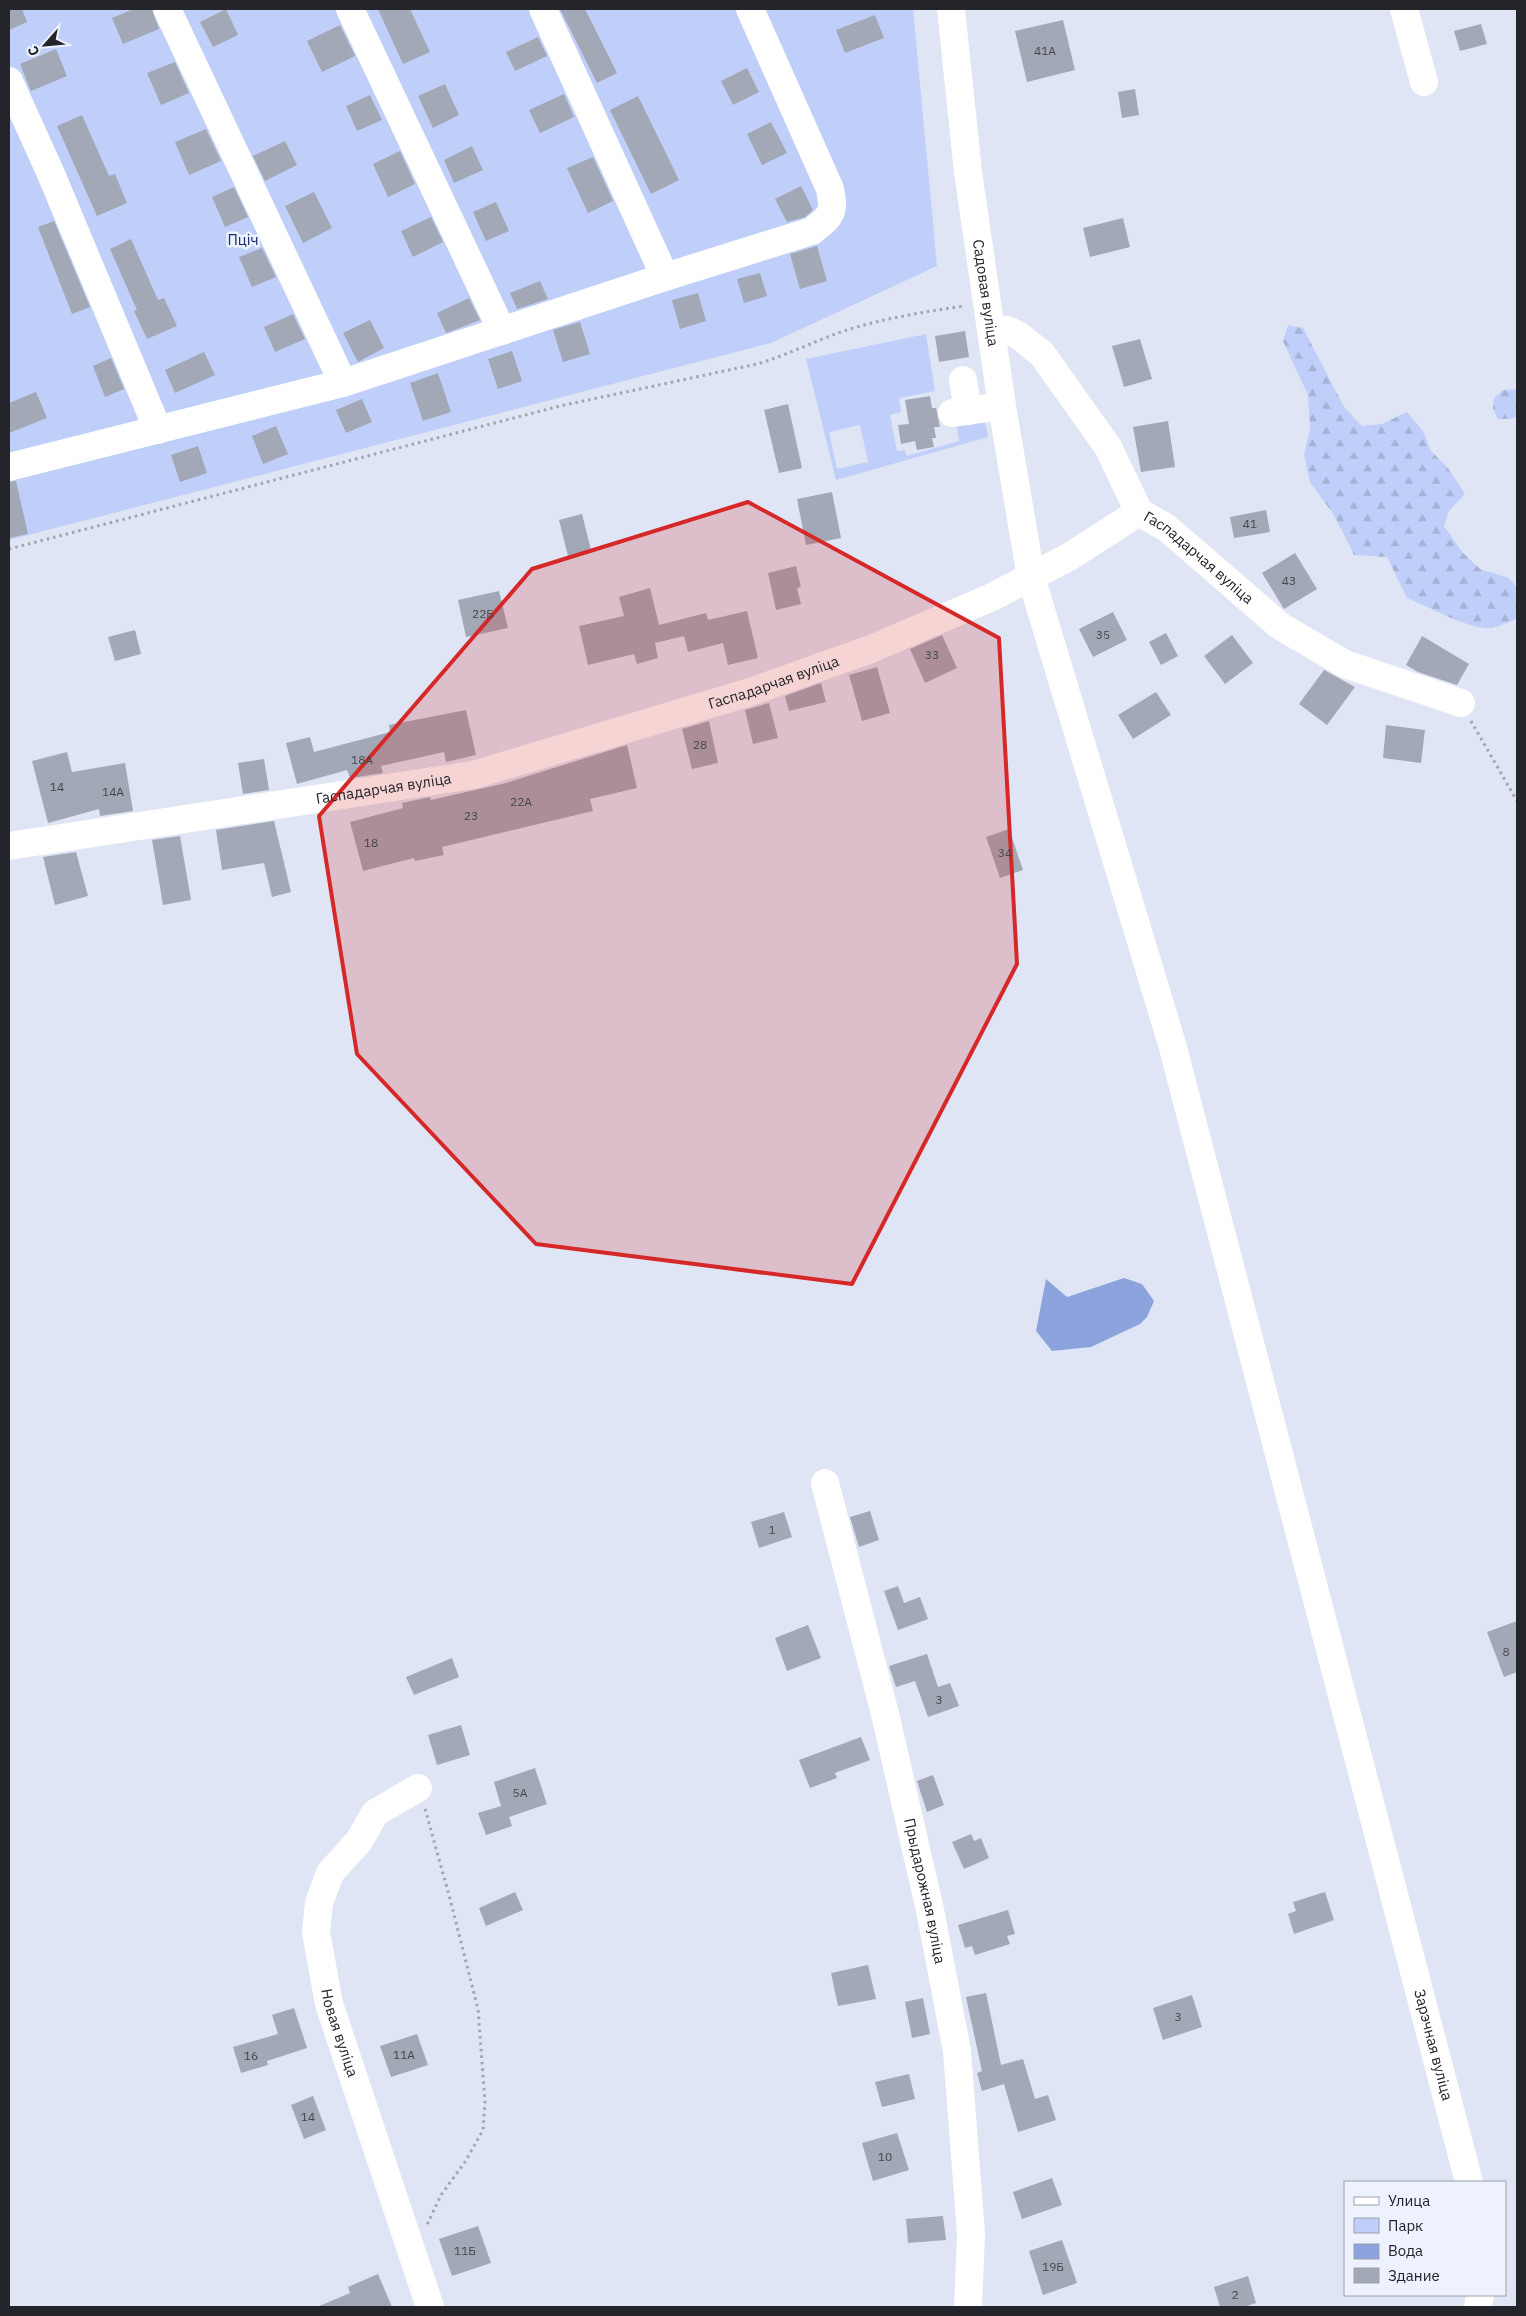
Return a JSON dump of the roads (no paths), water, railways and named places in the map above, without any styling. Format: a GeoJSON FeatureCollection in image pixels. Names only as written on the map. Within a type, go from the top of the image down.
{"type":"FeatureCollection","features":[{"type":"Feature","properties":{"kind":"street"},"geometry":{"type":"LineString","coordinates":[[167,9],[343,384]]}},
{"type":"Feature","properties":{"kind":"street"},"geometry":{"type":"LineString","coordinates":[[350,9],[502,331]]}},
{"type":"Feature","properties":{"kind":"street"},"geometry":{"type":"LineString","coordinates":[[543,9],[666,277]]}},
{"type":"Feature","properties":{"kind":"street"},"geometry":{"type":"LineString","coordinates":[[9,467],[343,384],[666,277],[812,231],[830,217],[833,206],[830,190],[750,9]]}},
{"type":"Feature","properties":{"kind":"street","name":"Садовая вуліца"},"geometry":{"type":"LineString","coordinates":[[950,9],[968,172],[1002,406],[1031,577]]}},
{"type":"Feature","properties":{"kind":"street"},"geometry":{"type":"LineString","coordinates":[[1404,9],[1424,82]]}},
{"type":"Feature","properties":{"kind":"street"},"geometry":{"type":"LineString","coordinates":[[9,81],[51,174],[158,430]]}},
{"type":"Feature","properties":{"kind":"street"},"geometry":{"type":"LineString","coordinates":[[992,330],[1007,330],[1018,335],[1042,354],[1108,448],[1139,512]]}},
{"type":"Feature","properties":{"kind":"street"},"geometry":{"type":"LineString","coordinates":[[963,380],[960,412],[1002,406]]}},
{"type":"Feature","properties":{"kind":"street","name":"Гаспадарчая вуліца"},"geometry":{"type":"LineString","coordinates":[[9,846],[473,775],[750,692],[872,648],[992,597],[1069,557],[1139,512],[1167,528],[1280,626],[1345,664],[1461,703]]}},
{"type":"Feature","properties":{"kind":"street","name":"Зарэчная вуліца"},"geometry":{"type":"LineString","coordinates":[[1031,577],[1172,1044],[1469,2181]]}},
{"type":"Feature","properties":{"kind":"street","name":"Прыдарожная вуліца"},"geometry":{"type":"LineString","coordinates":[[825,1483],[887,1723],[930,1910],[957,2052],[971,2234],[968,2307]]}},
{"type":"Feature","properties":{"kind":"street","name":"Новая вуліца"},"geometry":{"type":"LineString","coordinates":[[418,1788],[375,1813],[359,1841],[330,1873],[319,1903],[316,1932],[329,2004],[430,2307]]}},
{"type":"Feature","properties":{"kind":"water"},"geometry":{"type":"Polygon","coordinates":[[[1124,1278],[1142,1284],[1154,1301],[1147,1317],[1140,1324],[1091,1347],[1052,1351],[1036,1331],[1046,1279],[1067,1297],[1124,1278]]]}},
{"type":"Feature","properties":{"kind":"park label","name":"Пціч"},"geometry":{"type":"Point","coordinates":[243,240]}}]}
